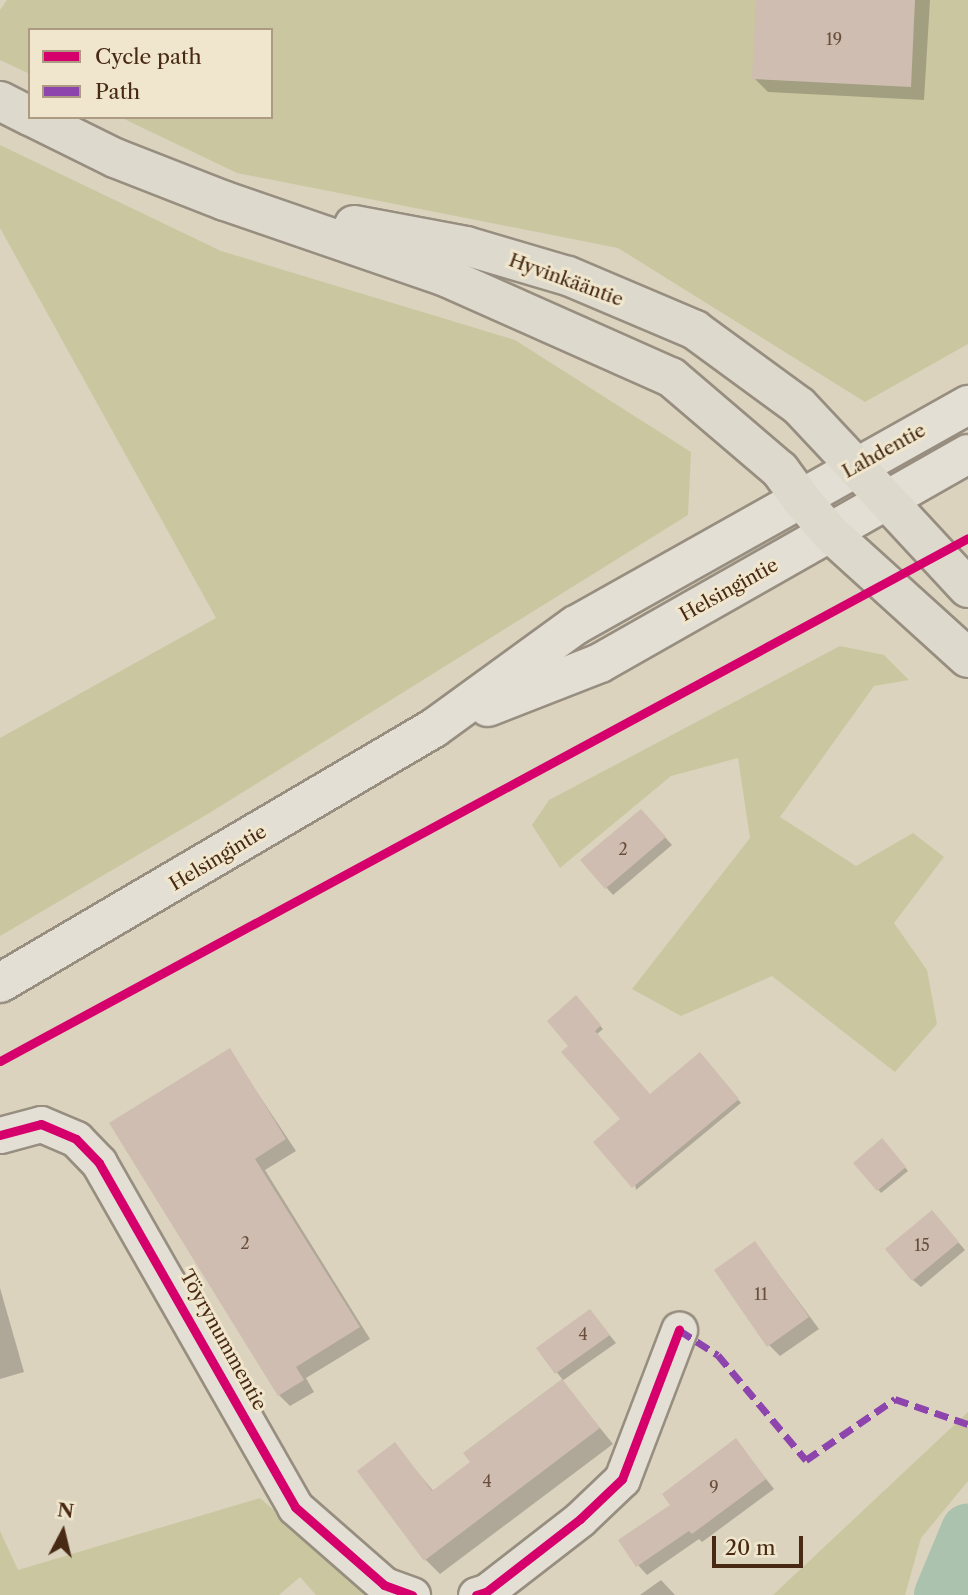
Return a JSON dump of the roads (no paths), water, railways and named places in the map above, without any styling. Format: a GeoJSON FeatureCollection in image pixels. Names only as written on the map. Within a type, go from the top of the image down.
{"type":"FeatureCollection","features":[{"type":"Feature","properties":{"kind":"main road","name":"Hyvinkääntie"},"geometry":{"type":"LineString","coordinates":[[0,102],[28,116]]}},
{"type":"Feature","properties":{"kind":"main road","name":"Hyvinkääntie"},"geometry":{"type":"LineString","coordinates":[[35,119],[115,158],[225,201],[446,278],[671,377],[780,470],[830,533],[968,658]]}},
{"type":"Feature","properties":{"kind":"main road","name":"Hyvinkääntie"},"geometry":{"type":"LineString","coordinates":[[225,201],[466,246],[568,276],[695,330],[799,406],[883,500],[968,588]]}},
{"type":"Feature","properties":{"kind":"main road","name":"Lahdentie"},"geometry":{"type":"LineString","coordinates":[[800,498],[968,405]]}},
{"type":"Feature","properties":{"kind":"main road"},"geometry":{"type":"LineString","coordinates":[[830,533],[883,500],[968,454]]}},
{"type":"Feature","properties":{"kind":"main road","name":"Helsingintie"},"geometry":{"type":"LineString","coordinates":[[0,983],[434,728],[576,625],[800,498]]}},
{"type":"Feature","properties":{"kind":"main road","name":"Helsingintie"},"geometry":{"type":"LineString","coordinates":[[434,728],[600,663],[830,533]]}},
{"type":"Feature","properties":{"kind":"street","name":"Töyrynummentie"},"geometry":{"type":"LineString","coordinates":[[0,1135],[41,1124],[76,1139],[99,1163],[295,1507],[384,1586],[412,1595]]}},
{"type":"Feature","properties":{"kind":"street"},"geometry":{"type":"LineString","coordinates":[[476,1595],[486,1592],[580,1520],[622,1479],[679,1330]]}},
{"type":"Feature","properties":{"kind":"waterway"},"geometry":{"type":"LineString","coordinates":[[941,1595],[968,1530]]}}]}
